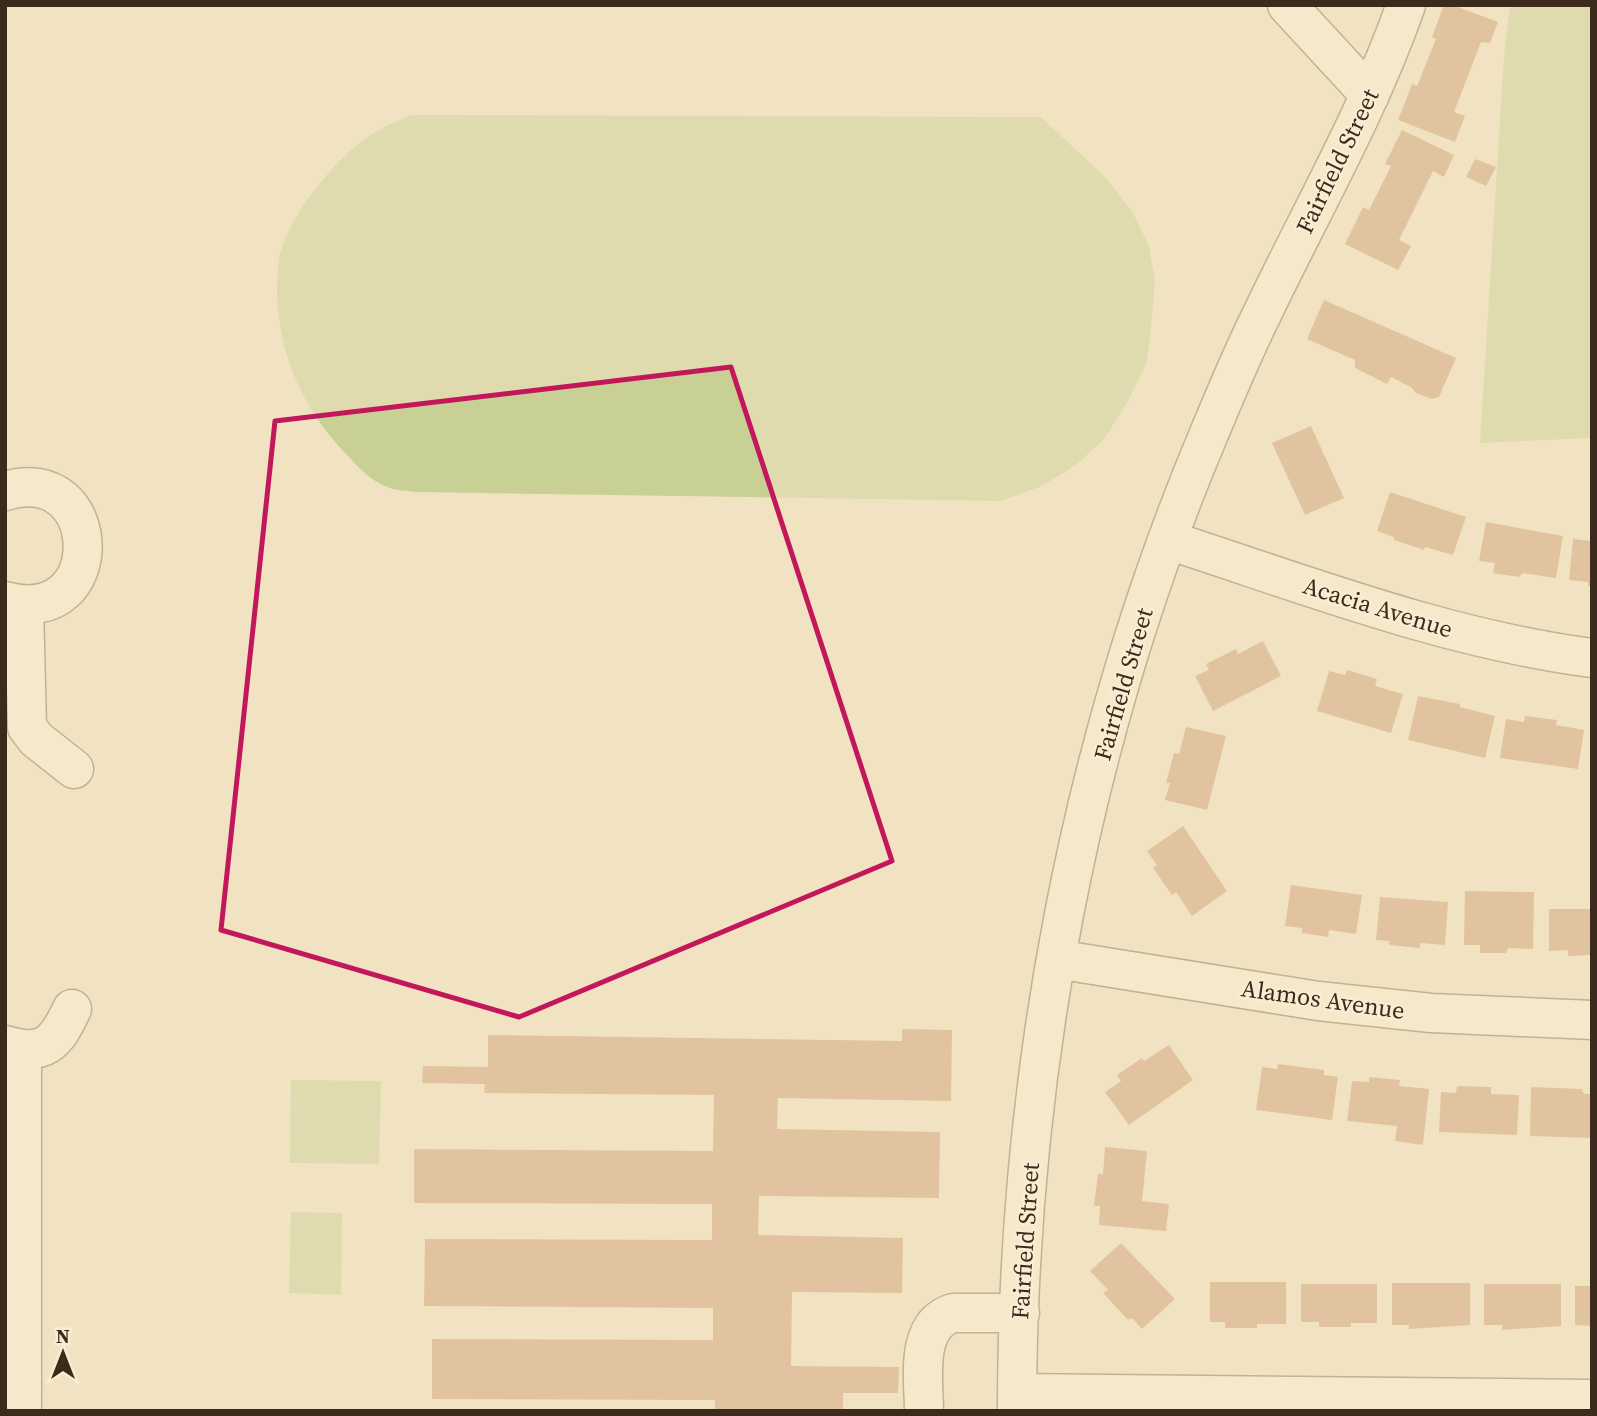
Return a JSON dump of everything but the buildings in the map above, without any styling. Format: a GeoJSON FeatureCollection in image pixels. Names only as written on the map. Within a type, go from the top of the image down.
{"type":"FeatureCollection","features":[{"type":"Feature","properties":{"kind":"street","name":"Fairfield Street"},"geometry":{"type":"LineString","coordinates":[[1017,1402],[1022,1247],[1038,1070],[1077,851],[1110,722],[1149,594],[1207,438],[1261,316],[1355,129],[1406,5]]}},
{"type":"Feature","properties":{"kind":"street"},"geometry":{"type":"LineString","coordinates":[[1302,13],[1370,95]]}},
{"type":"Feature","properties":{"kind":"street"},"geometry":{"type":"LineString","coordinates":[[5,491],[38,488],[57,496],[78,518],[84,538],[83,559],[69,585],[54,597],[15,603],[16,736],[36,739],[74,769]]}},
{"type":"Feature","properties":{"kind":"street","name":"Acacia Avenue"},"geometry":{"type":"LineString","coordinates":[[1168,541],[1448,630],[1550,653],[1592,658]]}},
{"type":"Feature","properties":{"kind":"street","name":"Alamos Avenue"},"geometry":{"type":"LineString","coordinates":[[1056,959],[1318,1001],[1431,1013],[1592,1020]]}},
{"type":"Feature","properties":{"kind":"street"},"geometry":{"type":"LineString","coordinates":[[22,1411],[14,1047],[43,1048],[60,1034],[72,1009]]}},
{"type":"Feature","properties":{"kind":"street"},"geometry":{"type":"LineString","coordinates":[[924,1411],[926,1338],[936,1324],[945,1315],[953,1313],[1020,1313]]}},
{"type":"Feature","properties":{"kind":"street"},"geometry":{"type":"LineString","coordinates":[[1017,1402],[1592,1399]]}},
{"type":"Feature","properties":{"kind":"highlighted area"},"geometry":{"type":"Polygon","coordinates":[[[731,367],[892,861],[519,1017],[221,930],[275,421],[731,367]]]}},
{"type":"Feature","properties":{"kind":"green space"},"geometry":{"type":"Polygon","coordinates":[[[1510,5],[1592,5],[1592,438],[1480,443],[1504,55],[1510,5]]]}},
{"type":"Feature","properties":{"kind":"green space"},"geometry":{"type":"Polygon","coordinates":[[[411,115],[1041,117],[1105,177],[1132,211],[1149,246],[1155,281],[1147,362],[1128,401],[1105,438],[1076,465],[1042,486],[1001,501],[418,492],[391,488],[375,481],[355,464],[331,437],[307,401],[289,362],[283,341],[277,277],[281,250],[289,229],[320,183],[359,143],[381,128],[411,115]]]}},
{"type":"Feature","properties":{"kind":"green space"},"geometry":{"type":"Polygon","coordinates":[[[291,1080],[381,1081],[379,1164],[290,1163],[291,1080]]]}},
{"type":"Feature","properties":{"kind":"green space"},"geometry":{"type":"Polygon","coordinates":[[[291,1212],[342,1213],[341,1295],[289,1293],[291,1212]]]}}]}
